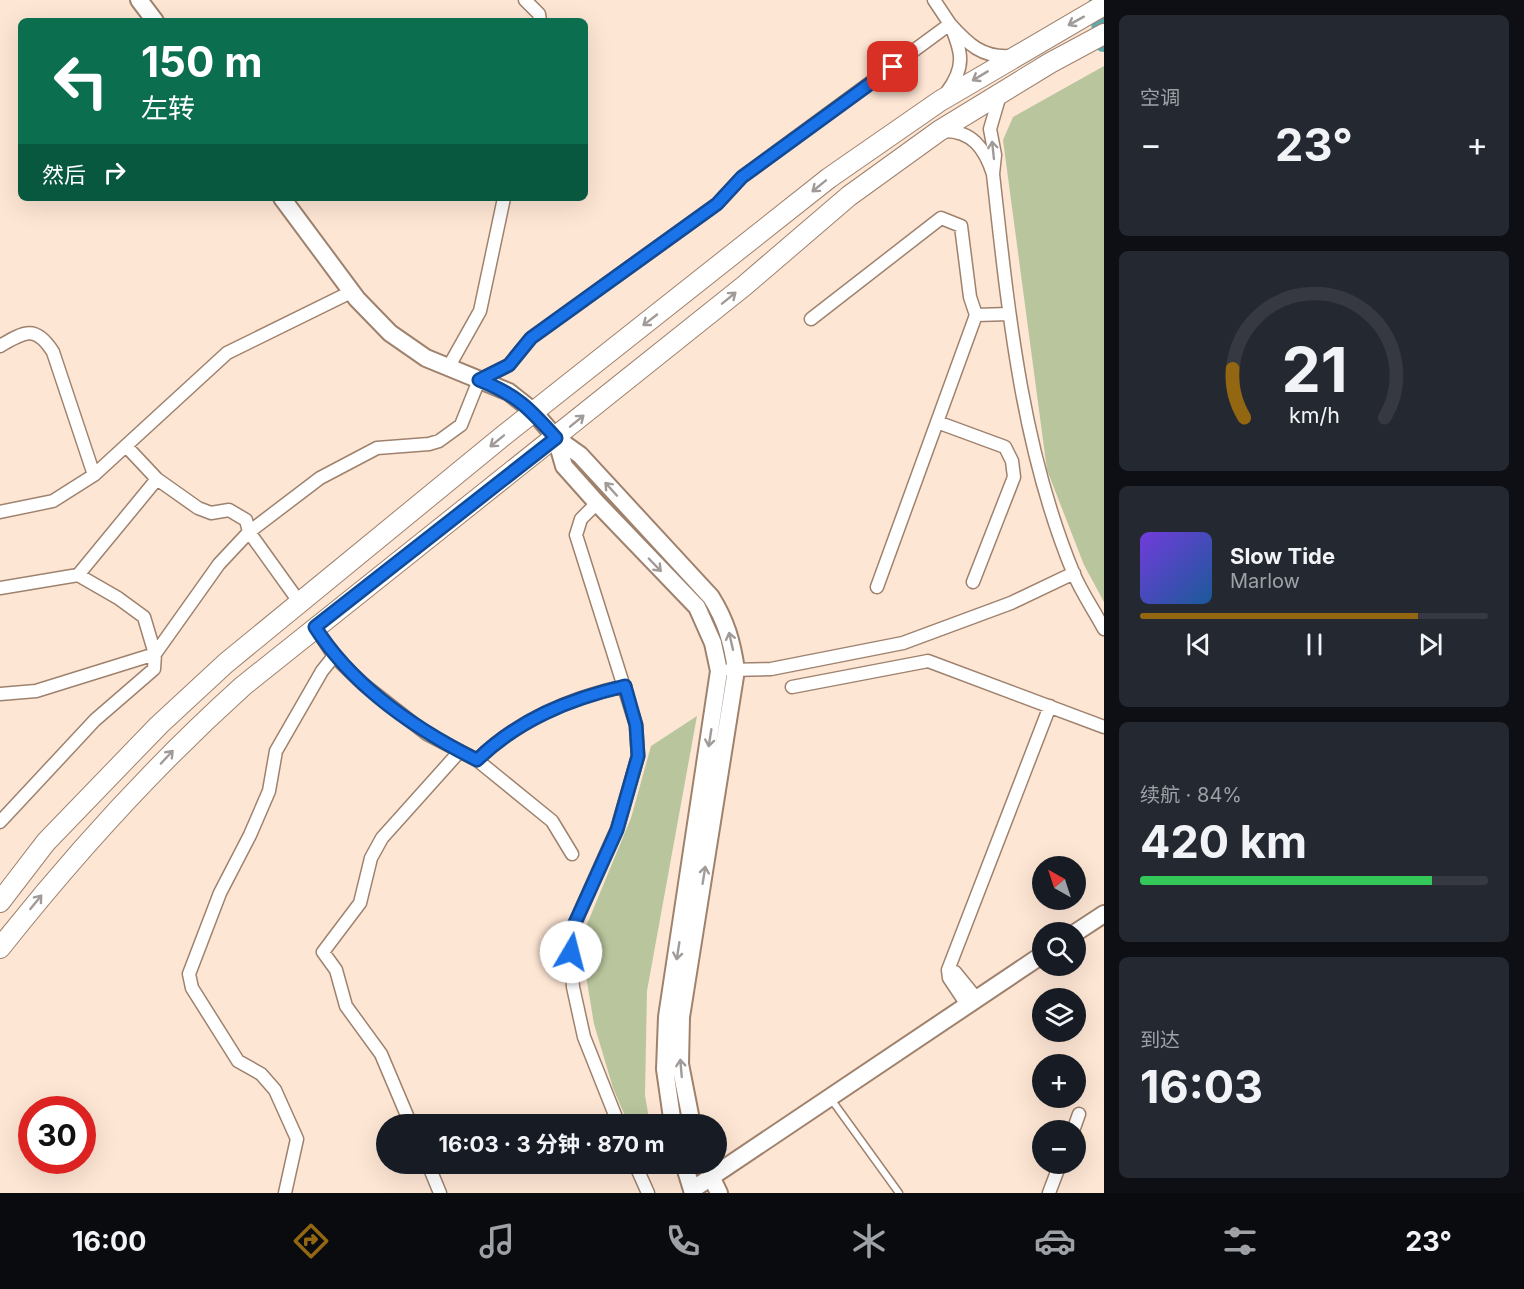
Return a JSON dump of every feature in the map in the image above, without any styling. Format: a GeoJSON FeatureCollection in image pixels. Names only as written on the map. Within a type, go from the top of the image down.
{"type":"FeatureCollection","features":[{"type":"Feature","properties":{"kind":"main road"},"geometry":{"type":"LineString","coordinates":[[139,0],[153,18]]}},
{"type":"Feature","properties":{"kind":"main road"},"geometry":{"type":"LineString","coordinates":[[0,902],[46,842],[159,725],[226,663],[533,411],[829,178],[940,101],[1015,55],[1104,5]]}},
{"type":"Feature","properties":{"kind":"main road"},"geometry":{"type":"LineString","coordinates":[[0,948],[68,862],[178,744],[243,686],[744,286],[849,196],[939,131],[1050,63],[1104,34]]}},
{"type":"Feature","properties":{"kind":"main road"},"geometry":{"type":"LineString","coordinates":[[284,201],[351,292],[390,333],[426,358],[509,392],[533,411],[556,438],[580,455],[711,597],[731,636],[681,1017],[680,1064],[690,1114]]}},
{"type":"Feature","properties":{"kind":"main road"},"geometry":{"type":"LineString","coordinates":[[556,438],[564,466],[697,607],[728,670],[668,1017],[665,1069],[671,1114]]}},
{"type":"Feature","properties":{"kind":"main road"},"geometry":{"type":"LineString","coordinates":[[1086,926],[1104,914]]}},
{"type":"Feature","properties":{"kind":"main road"},"geometry":{"type":"LineString","coordinates":[[727,1159],[829,1096],[1032,962]]}},
{"type":"Feature","properties":{"kind":"main road"},"geometry":{"type":"LineString","coordinates":[[687,1174],[693,1192]]}},
{"type":"Feature","properties":{"kind":"main road"},"geometry":{"type":"LineString","coordinates":[[693,1192],[706,1174]]}},
{"type":"Feature","properties":{"kind":"main road"},"geometry":{"type":"LineString","coordinates":[[710,1174],[719,1193]]}},
{"type":"Feature","properties":{"kind":"street"},"geometry":{"type":"LineString","coordinates":[[525,0],[539,14],[540,18]]}},
{"type":"Feature","properties":{"kind":"street"},"geometry":{"type":"LineString","coordinates":[[934,0],[950,24],[959,45],[961,60],[957,78],[940,101]]}},
{"type":"Feature","properties":{"kind":"street"},"geometry":{"type":"LineString","coordinates":[[950,24],[977,51],[996,57],[1015,55]]}},
{"type":"Feature","properties":{"kind":"street"},"geometry":{"type":"LineString","coordinates":[[0,694],[36,691],[154,654],[219,564],[249,532],[327,474],[377,448],[429,444],[439,441],[461,425],[479,380],[509,365],[531,338],[717,204],[742,177],[950,24]]}},
{"type":"Feature","properties":{"kind":"street"},"geometry":{"type":"LineString","coordinates":[[993,174],[995,154],[990,129],[1001,93]]}},
{"type":"Feature","properties":{"kind":"street"},"geometry":{"type":"LineString","coordinates":[[939,131],[955,130],[975,140],[986,152],[993,174],[1009,314],[1036,460],[1074,573],[1104,628]]}},
{"type":"Feature","properties":{"kind":"street"},"geometry":{"type":"LineString","coordinates":[[448,368],[480,311],[503,201]]}},
{"type":"Feature","properties":{"kind":"street"},"geometry":{"type":"LineString","coordinates":[[811,320],[941,218],[961,226],[970,297],[976,315],[877,587]]}},
{"type":"Feature","properties":{"kind":"street"},"geometry":{"type":"LineString","coordinates":[[0,512],[52,501],[94,475],[227,353],[351,292]]}},
{"type":"Feature","properties":{"kind":"street"},"geometry":{"type":"LineString","coordinates":[[976,315],[1009,314]]}},
{"type":"Feature","properties":{"kind":"street"},"geometry":{"type":"LineString","coordinates":[[0,346],[26,333],[37,334],[46,341],[53,352],[94,475]]}},
{"type":"Feature","properties":{"kind":"street"},"geometry":{"type":"LineString","coordinates":[[937,422],[1005,447],[1012,461],[1014,477],[973,582]]}},
{"type":"Feature","properties":{"kind":"street"},"geometry":{"type":"LineString","coordinates":[[126,446],[157,479],[198,508],[212,513],[229,510],[246,520],[249,532],[300,603]]}},
{"type":"Feature","properties":{"kind":"street"},"geometry":{"type":"LineString","coordinates":[[78,575],[157,479]]}},
{"type":"Feature","properties":{"kind":"street"},"geometry":{"type":"LineString","coordinates":[[597,503],[581,519],[576,535],[582,560],[636,725],[638,756],[617,830],[570,934],[573,987],[584,1037],[615,1114]]}},
{"type":"Feature","properties":{"kind":"street"},"geometry":{"type":"LineString","coordinates":[[728,670],[771,669],[903,643],[1011,603],[1074,573]]}},
{"type":"Feature","properties":{"kind":"street"},"geometry":{"type":"LineString","coordinates":[[0,588],[78,575],[118,598],[144,617],[154,654],[154,669],[95,720],[0,822]]}},
{"type":"Feature","properties":{"kind":"street"},"geometry":{"type":"LineString","coordinates":[[315,627],[334,656],[363,684],[427,735],[477,760],[552,821],[572,854]]}},
{"type":"Feature","properties":{"kind":"street"},"geometry":{"type":"LineString","coordinates":[[285,1193],[297,1139],[275,1090],[261,1074],[238,1061],[192,988],[189,974],[220,893],[250,836],[269,791],[276,751],[321,671],[334,656]]}},
{"type":"Feature","properties":{"kind":"street"},"geometry":{"type":"LineString","coordinates":[[792,687],[928,660],[1104,727]]}},
{"type":"Feature","properties":{"kind":"street"},"geometry":{"type":"LineString","coordinates":[[477,760],[498,740],[521,724],[589,694],[625,686]]}},
{"type":"Feature","properties":{"kind":"street"},"geometry":{"type":"LineString","coordinates":[[972,1002],[949,978],[948,970],[1050,706]]}},
{"type":"Feature","properties":{"kind":"street"},"geometry":{"type":"LineString","coordinates":[[406,1114],[381,1054],[346,1006],[336,970],[323,952],[360,903],[370,858],[382,838],[460,751]]}},
{"type":"Feature","properties":{"kind":"street"},"geometry":{"type":"LineString","coordinates":[[1077,1120],[1079,1114]]}},
{"type":"Feature","properties":{"kind":"street"},"geometry":{"type":"LineString","coordinates":[[432,1174],[440,1193]]}},
{"type":"Feature","properties":{"kind":"street"},"geometry":{"type":"LineString","coordinates":[[639,1174],[648,1193]]}},
{"type":"Feature","properties":{"kind":"street"},"geometry":{"type":"LineString","coordinates":[[1049,1193],[1056,1174]]}},
{"type":"Feature","properties":{"kind":"lane"},"geometry":{"type":"LineString","coordinates":[[829,1096],[899,1193]]}},
{"type":"Feature","properties":{"kind":"green space"},"geometry":{"type":"Polygon","coordinates":[[[1104,66],[1104,602],[1084,565],[1047,470],[1003,140],[1013,117],[1104,66]]]}},
{"type":"Feature","properties":{"kind":"green space"},"geometry":{"type":"Polygon","coordinates":[[[697,716],[647,991],[645,1095],[648,1114],[624,1114],[613,1088],[594,1024],[582,952],[585,929],[631,818],[651,746],[697,716]]]}},
{"type":"Feature","properties":{"kind":"waterway"},"geometry":{"type":"LineString","coordinates":[[1100,0],[1104,41]]}},
{"type":"Feature","properties":{"kind":"route"},"geometry":{"type":"LineString","coordinates":[[571,952],[570,934],[617,830],[638,756],[636,725],[625,686],[589,694],[521,724],[498,740],[477,760],[427,735],[363,684],[334,656],[315,627],[556,438],[533,411],[509,392],[479,380],[509,365],[531,338],[717,204],[742,177],[893,67]]}}]}
